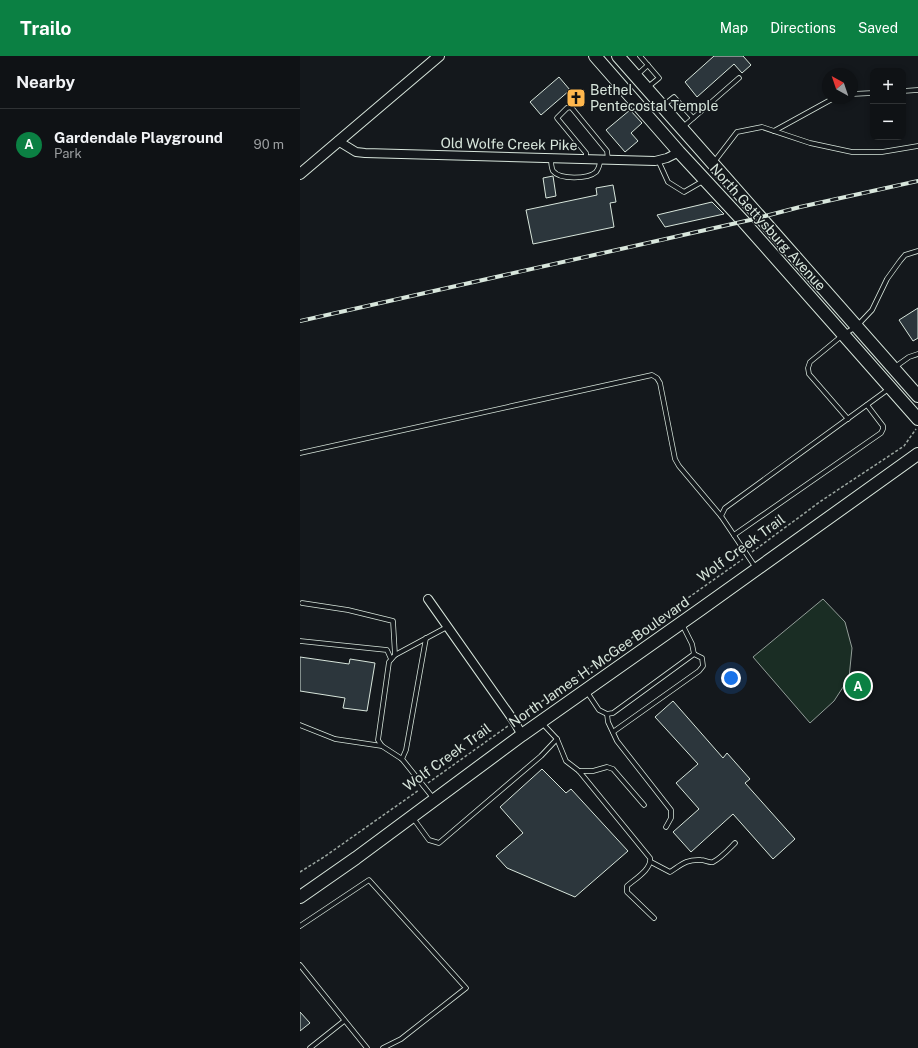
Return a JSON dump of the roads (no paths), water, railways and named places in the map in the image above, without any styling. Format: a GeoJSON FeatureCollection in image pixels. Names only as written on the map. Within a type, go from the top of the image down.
{"type":"FeatureCollection","features":[{"type":"Feature","properties":{"kind":"main road","name":"North Gettysburg Avenue"},"geometry":{"type":"LineString","coordinates":[[596,56],[679,152],[918,418]]}},
{"type":"Feature","properties":{"kind":"main road","name":"North Gettysburg Avenue"},"geometry":{"type":"LineString","coordinates":[[618,56],[918,396]]}},
{"type":"Feature","properties":{"kind":"main road","name":"North James H. McGee Boulevard"},"geometry":{"type":"LineString","coordinates":[[300,897],[412,817],[522,734],[918,454]]}},
{"type":"Feature","properties":{"kind":"street"},"geometry":{"type":"LineString","coordinates":[[300,174],[439,56]]}},
{"type":"Feature","properties":{"kind":"street","name":"Old Wolfe Creek Pike"},"geometry":{"type":"LineString","coordinates":[[338,141],[356,152],[365,154],[658,160],[667,158],[679,152]]}},
{"type":"Feature","properties":{"kind":"street"},"geometry":{"type":"LineString","coordinates":[[428,599],[522,734]]}},
{"type":"Feature","properties":{"kind":"lane"},"geometry":{"type":"LineString","coordinates":[[640,56],[659,78],[647,89]]}},
{"type":"Feature","properties":{"kind":"lane"},"geometry":{"type":"LineString","coordinates":[[636,76],[648,66]]}},
{"type":"Feature","properties":{"kind":"lane"},"geometry":{"type":"LineString","coordinates":[[681,128],[739,78]]}},
{"type":"Feature","properties":{"kind":"lane"},"geometry":{"type":"LineString","coordinates":[[906,91],[918,90]]}},
{"type":"Feature","properties":{"kind":"lane"},"geometry":{"type":"LineString","coordinates":[[858,94],[870,93]]}},
{"type":"Feature","properties":{"kind":"lane"},"geometry":{"type":"LineString","coordinates":[[662,107],[674,97],[693,118]]}},
{"type":"Feature","properties":{"kind":"lane"},"geometry":{"type":"LineString","coordinates":[[774,131],[823,104]]}},
{"type":"Feature","properties":{"kind":"lane"},"geometry":{"type":"LineString","coordinates":[[551,158],[551,166],[554,172],[564,177],[578,177],[596,172],[604,160],[607,151],[571,107],[567,108],[557,118],[586,153],[586,159]]}},
{"type":"Feature","properties":{"kind":"lane"},"geometry":{"type":"LineString","coordinates":[[712,164],[737,132],[762,127],[810,143],[852,152],[882,152],[918,146]]}},
{"type":"Feature","properties":{"kind":"lane"},"geometry":{"type":"LineString","coordinates":[[658,160],[668,182],[684,192],[705,180]]}},
{"type":"Feature","properties":{"kind":"lane"},"geometry":{"type":"LineString","coordinates":[[848,419],[809,374],[808,368],[810,362],[844,334],[856,327],[872,310],[887,279],[900,261],[905,255],[918,251]]}},
{"type":"Feature","properties":{"kind":"lane"},"geometry":{"type":"LineString","coordinates":[[893,369],[909,357],[918,354]]}},
{"type":"Feature","properties":{"kind":"lane"},"geometry":{"type":"LineString","coordinates":[[300,453],[652,375],[657,378],[660,383],[675,458],[679,466],[721,516],[756,568]]}},
{"type":"Feature","properties":{"kind":"lane"},"geometry":{"type":"LineString","coordinates":[[721,516],[725,508],[891,388]]}},
{"type":"Feature","properties":{"kind":"lane"},"geometry":{"type":"LineString","coordinates":[[734,535],[881,433],[883,429],[882,426],[867,405]]}},
{"type":"Feature","properties":{"kind":"lane"},"geometry":{"type":"LineString","coordinates":[[302,603],[348,610],[393,621],[395,655]]}},
{"type":"Feature","properties":{"kind":"lane"},"geometry":{"type":"LineString","coordinates":[[681,623],[692,644],[694,654]]}},
{"type":"Feature","properties":{"kind":"lane"},"geometry":{"type":"LineString","coordinates":[[434,800],[402,759],[382,746],[378,740],[389,662],[395,655],[447,627]]}},
{"type":"Feature","properties":{"kind":"lane"},"geometry":{"type":"LineString","coordinates":[[402,759],[406,750],[426,638]]}},
{"type":"Feature","properties":{"kind":"lane"},"geometry":{"type":"LineString","coordinates":[[300,641],[387,650],[391,659]]}},
{"type":"Feature","properties":{"kind":"lane"},"geometry":{"type":"LineString","coordinates":[[586,690],[600,710],[607,714],[612,713],[694,654]]}},
{"type":"Feature","properties":{"kind":"lane"},"geometry":{"type":"LineString","coordinates":[[613,732],[699,671],[702,666],[702,658],[694,654]]}},
{"type":"Feature","properties":{"kind":"lane"},"geometry":{"type":"LineString","coordinates":[[607,714],[608,722],[617,742],[671,810],[671,818],[666,827]]}},
{"type":"Feature","properties":{"kind":"lane"},"geometry":{"type":"LineString","coordinates":[[541,721],[557,739],[566,761],[579,771],[650,858],[651,862],[670,872],[683,862],[693,860],[703,860],[709,862],[714,861],[735,843]]}},
{"type":"Feature","properties":{"kind":"lane"},"geometry":{"type":"LineString","coordinates":[[300,725],[335,739],[382,746]]}},
{"type":"Feature","properties":{"kind":"lane"},"geometry":{"type":"LineString","coordinates":[[412,817],[429,840],[439,843],[530,765],[557,739]]}},
{"type":"Feature","properties":{"kind":"lane"},"geometry":{"type":"LineString","coordinates":[[579,771],[593,771],[607,767],[613,769],[644,805]]}},
{"type":"Feature","properties":{"kind":"lane"},"geometry":{"type":"LineString","coordinates":[[651,862],[648,868],[627,886],[629,894],[654,918]]}},
{"type":"Feature","properties":{"kind":"lane"},"geometry":{"type":"LineString","coordinates":[[300,926],[369,880],[466,988],[401,1039],[383,1048]]}},
{"type":"Feature","properties":{"kind":"lane"},"geometry":{"type":"LineString","coordinates":[[300,965],[367,1048]]}},
{"type":"Feature","properties":{"kind":"lane"},"geometry":{"type":"LineString","coordinates":[[310,1048],[344,1021]]}},
{"type":"Feature","properties":{"kind":"railway"},"geometry":{"type":"LineString","coordinates":[[300,321],[918,181]]}},
{"type":"Feature","properties":{"kind":"place","name":"Bethel Pentecostal Temple"},"geometry":{"type":"Point","coordinates":[576,98]}},
{"type":"Feature","properties":{"kind":"place","name":"Gardendale Playground"},"geometry":{"type":"Point","coordinates":[858,686]}}]}
